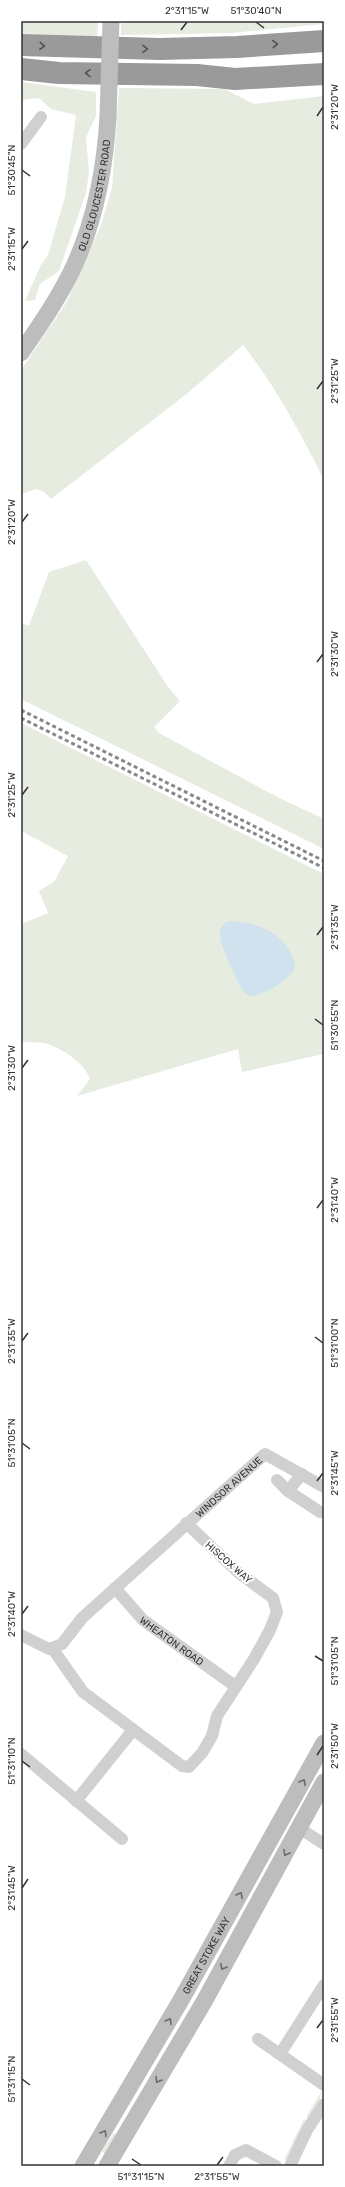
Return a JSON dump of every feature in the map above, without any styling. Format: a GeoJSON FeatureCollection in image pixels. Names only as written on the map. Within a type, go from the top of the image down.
{"type":"FeatureCollection","features":[{"type":"Feature","properties":{"kind":"highway"},"geometry":{"type":"LineString","coordinates":[[21,44],[160,49],[238,47],[324,40]]}},
{"type":"Feature","properties":{"kind":"highway"},"geometry":{"type":"LineString","coordinates":[[196,75],[324,63]]}},
{"type":"Feature","properties":{"kind":"highway"},"geometry":{"type":"LineString","coordinates":[[21,69],[59,73],[196,75],[235,79],[324,74]]}},
{"type":"Feature","properties":{"kind":"street","name":"OLD GLOUCESTER ROAD"},"geometry":{"type":"LineString","coordinates":[[21,352],[44,318],[74,266],[92,220],[106,154],[111,21]]}},
{"type":"Feature","properties":{"kind":"street"},"geometry":{"type":"LineString","coordinates":[[21,144],[41,117]]}},
{"type":"Feature","properties":{"kind":"street","name":"WINDSOR AVENUE"},"geometry":{"type":"LineString","coordinates":[[52,1648],[62,1644],[82,1618],[158,1548],[265,1454],[324,1487]]}},
{"type":"Feature","properties":{"kind":"street"},"geometry":{"type":"LineString","coordinates":[[288,1491],[302,1474]]}},
{"type":"Feature","properties":{"kind":"street"},"geometry":{"type":"LineString","coordinates":[[277,1480],[288,1491],[320,1512]]}},
{"type":"Feature","properties":{"kind":"street","name":"HISCOX WAY"},"geometry":{"type":"LineString","coordinates":[[186,1523],[239,1573],[273,1598],[277,1612],[270,1630],[254,1660],[235,1686]]}},
{"type":"Feature","properties":{"kind":"street","name":"WHEATON ROAD"},"geometry":{"type":"LineString","coordinates":[[115,1588],[143,1620],[235,1686]]}},
{"type":"Feature","properties":{"kind":"street"},"geometry":{"type":"LineString","coordinates":[[21,1635],[49,1649],[52,1648],[83,1692],[182,1766],[189,1767],[202,1753],[212,1736],[217,1716],[235,1686]]}},
{"type":"Feature","properties":{"kind":"street"},"geometry":{"type":"LineString","coordinates":[[76,1801],[133,1730]]}},
{"type":"Feature","properties":{"kind":"street","name":"GREAT STOKE WAY"},"geometry":{"type":"LineString","coordinates":[[83,2166],[181,2000],[324,1743]]}},
{"type":"Feature","properties":{"kind":"street"},"geometry":{"type":"LineString","coordinates":[[21,1754],[86,1811],[122,1839]]}},
{"type":"Feature","properties":{"kind":"street","name":"GREAT STOKE WAY"},"geometry":{"type":"LineString","coordinates":[[107,2166],[205,2000],[324,1782]]}},
{"type":"Feature","properties":{"kind":"street"},"geometry":{"type":"LineString","coordinates":[[299,1828],[324,1844]]}},
{"type":"Feature","properties":{"kind":"street"},"geometry":{"type":"LineString","coordinates":[[280,2054],[324,1985]]}},
{"type":"Feature","properties":{"kind":"street"},"geometry":{"type":"LineString","coordinates":[[258,2039],[324,2085]]}},
{"type":"Feature","properties":{"kind":"street"},"geometry":{"type":"LineString","coordinates":[[290,2166],[307,2130],[324,2104]]}},
{"type":"Feature","properties":{"kind":"street"},"geometry":{"type":"LineString","coordinates":[[229,2166],[235,2155],[246,2150],[276,2166]]}},
{"type":"Feature","properties":{"kind":"shaded area"},"geometry":{"type":"Polygon","coordinates":[[[21,21],[98,21],[97,38],[21,34],[21,21]]]}},
{"type":"Feature","properties":{"kind":"shaded area"},"geometry":{"type":"Polygon","coordinates":[[[121,21],[324,21],[324,24],[231,33],[121,35],[121,21]]]}},
{"type":"Feature","properties":{"kind":"shaded area"},"geometry":{"type":"Polygon","coordinates":[[[21,82],[96,92],[96,116],[86,137],[89,172],[86,193],[59,271],[40,284],[35,300],[25,301],[41,265],[48,255],[65,197],[76,115],[51,109],[39,98],[21,100],[21,82]]]}},
{"type":"Feature","properties":{"kind":"shaded area"},"geometry":{"type":"Polygon","coordinates":[[[119,88],[224,89],[254,104],[324,96],[324,480],[287,410],[243,345],[189,392],[51,499],[44,492],[36,489],[21,494],[21,370],[66,303],[101,225],[112,188],[119,88]]]}},
{"type":"Feature","properties":{"kind":"shaded area"},"geometry":{"type":"Polygon","coordinates":[[[86,560],[168,687],[180,701],[154,727],[159,733],[279,798],[324,819],[324,849],[21,699],[21,623],[29,626],[49,572],[86,560]]]}},
{"type":"Feature","properties":{"kind":"shaded area"},"geometry":{"type":"Polygon","coordinates":[[[21,723],[324,874],[324,1054],[242,1072],[238,1049],[77,1096],[90,1079],[83,1067],[78,1062],[71,1056],[50,1045],[44,1043],[21,1042],[21,924],[48,913],[39,891],[54,882],[68,856],[21,831],[21,723]]]}},
{"type":"Feature","properties":{"kind":"shaded area"},"geometry":{"type":"Polygon","coordinates":[[[321,2092],[320,2100],[308,2118],[306,2117],[321,2092]]]}},
{"type":"Feature","properties":{"kind":"shaded area"},"geometry":{"type":"Polygon","coordinates":[[[304,2119],[307,2121],[289,2157],[284,2160],[304,2119]]]}},
{"type":"Feature","properties":{"kind":"shaded area"},"geometry":{"type":"Polygon","coordinates":[[[114,2133],[118,2135],[106,2155],[102,2151],[114,2133]]]}},
{"type":"Feature","properties":{"kind":"water"},"geometry":{"type":"Polygon","coordinates":[[[235,921],[259,926],[279,937],[294,959],[295,967],[291,974],[266,992],[253,996],[245,993],[240,987],[226,955],[222,945],[220,929],[226,922],[235,921]]]}},
{"type":"Feature","properties":{"kind":"railway"},"geometry":{"type":"LineString","coordinates":[[21,710],[324,861]]}},
{"type":"Feature","properties":{"kind":"railway"},"geometry":{"type":"LineString","coordinates":[[21,718],[324,868]]}}]}
